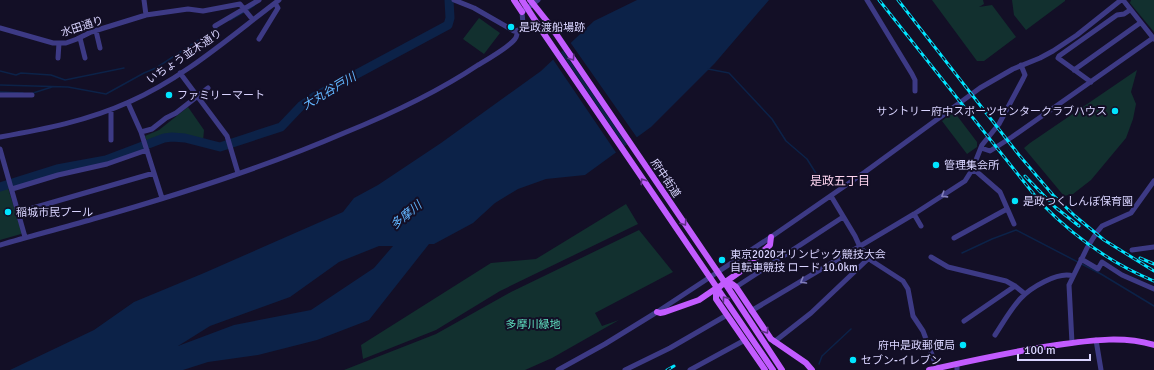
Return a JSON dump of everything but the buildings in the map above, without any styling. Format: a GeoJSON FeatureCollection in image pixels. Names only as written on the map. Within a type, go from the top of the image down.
{"type":"FeatureCollection","features":[{"type":"Feature","properties":{"kind":"main road"},"geometry":{"type":"LineString","coordinates":[[514,0],[522,12]]}},
{"type":"Feature","properties":{"kind":"main road","name":"府中街道"},"geometry":{"type":"LineString","coordinates":[[522,0],[534,20],[774,370]]}},
{"type":"Feature","properties":{"kind":"main road","name":"府中街道"},"geometry":{"type":"LineString","coordinates":[[530,0],[550,25],[718,272],[782,370]]}},
{"type":"Feature","properties":{"kind":"main road"},"geometry":{"type":"LineString","coordinates":[[771,237],[770,245],[732,280],[771,340],[806,363],[812,370]]}},
{"type":"Feature","properties":{"kind":"main road"},"geometry":{"type":"LineString","coordinates":[[657,312],[665,312],[699,300],[716,286],[736,275]]}},
{"type":"Feature","properties":{"kind":"main road"},"geometry":{"type":"LineString","coordinates":[[724,281],[734,285]]}},
{"type":"Feature","properties":{"kind":"main road"},"geometry":{"type":"LineString","coordinates":[[716,286],[716,299],[745,340],[762,369]]}},
{"type":"Feature","properties":{"kind":"main road"},"geometry":{"type":"LineString","coordinates":[[705,295],[716,299]]}},
{"type":"Feature","properties":{"kind":"main road"},"geometry":{"type":"LineString","coordinates":[[929,370],[957,367],[1029,349],[1096,340],[1132,340],[1154,345]]}},
{"type":"Feature","properties":{"kind":"street"},"geometry":{"type":"LineString","coordinates":[[144,0],[146,15]]}},
{"type":"Feature","properties":{"kind":"street"},"geometry":{"type":"LineString","coordinates":[[215,26],[246,10],[259,0]]}},
{"type":"Feature","properties":{"kind":"street"},"geometry":{"type":"LineString","coordinates":[[454,0],[474,8],[512,31],[518,30]]}},
{"type":"Feature","properties":{"kind":"street"},"geometry":{"type":"LineString","coordinates":[[0,245],[93,219],[238,174],[320,144],[408,106],[462,76],[516,38],[518,30],[523,24],[522,12],[538,0]]}},
{"type":"Feature","properties":{"kind":"street"},"geometry":{"type":"LineString","coordinates":[[867,0],[912,74],[915,80],[915,91]]}},
{"type":"Feature","properties":{"kind":"street"},"geometry":{"type":"LineString","coordinates":[[558,370],[605,344],[718,272],[831,196],[980,88],[1021,65],[1040,58],[1067,43],[1122,0],[1153,38],[992,150],[987,151],[981,148]]}},
{"type":"Feature","properties":{"kind":"street"},"geometry":{"type":"LineString","coordinates":[[259,39],[278,8],[277,2]]}},
{"type":"Feature","properties":{"kind":"street","name":"いちょう並木通り"},"geometry":{"type":"LineString","coordinates":[[0,137],[64,125],[112,110],[128,103],[180,74],[277,2]]}},
{"type":"Feature","properties":{"kind":"street","name":"水田通り"},"geometry":{"type":"LineString","coordinates":[[0,28],[53,43],[66,43],[96,31],[146,15],[188,10],[203,11],[240,4],[246,10]]}},
{"type":"Feature","properties":{"kind":"street"},"geometry":{"type":"LineString","coordinates":[[246,10],[253,20]]}},
{"type":"Feature","properties":{"kind":"street"},"geometry":{"type":"LineString","coordinates":[[1091,82],[1058,58],[1059,56],[1117,15],[1124,14],[1130,10]]}},
{"type":"Feature","properties":{"kind":"street"},"geometry":{"type":"LineString","coordinates":[[1074,70],[1140,23]]}},
{"type":"Feature","properties":{"kind":"street"},"geometry":{"type":"LineString","coordinates":[[96,31],[100,48]]}},
{"type":"Feature","properties":{"kind":"street"},"geometry":{"type":"LineString","coordinates":[[80,38],[85,58]]}},
{"type":"Feature","properties":{"kind":"street"},"geometry":{"type":"LineString","coordinates":[[58,58],[59,43]]}},
{"type":"Feature","properties":{"kind":"street"},"geometry":{"type":"LineString","coordinates":[[751,311],[860,247],[959,186],[969,176],[981,148],[999,124],[1022,83],[1025,75],[1021,65]]}},
{"type":"Feature","properties":{"kind":"street"},"geometry":{"type":"LineString","coordinates":[[180,74],[227,136],[238,174]]}},
{"type":"Feature","properties":{"kind":"street"},"geometry":{"type":"LineString","coordinates":[[141,132],[152,130],[208,88]]}},
{"type":"Feature","properties":{"kind":"street"},"geometry":{"type":"LineString","coordinates":[[0,95],[32,95]]}},
{"type":"Feature","properties":{"kind":"street"},"geometry":{"type":"LineString","coordinates":[[128,103],[141,132],[162,198]]}},
{"type":"Feature","properties":{"kind":"street"},"geometry":{"type":"LineString","coordinates":[[111,140],[112,110]]}},
{"type":"Feature","properties":{"kind":"street"},"geometry":{"type":"LineString","coordinates":[[11,188],[58,175],[107,164],[146,147]]}},
{"type":"Feature","properties":{"kind":"street"},"geometry":{"type":"LineString","coordinates":[[0,149],[25,237]]}},
{"type":"Feature","properties":{"kind":"street"},"geometry":{"type":"LineString","coordinates":[[972,170],[977,172],[1000,192],[1014,224]]}},
{"type":"Feature","properties":{"kind":"street"},"geometry":{"type":"LineString","coordinates":[[18,212],[154,173]]}},
{"type":"Feature","properties":{"kind":"street"},"geometry":{"type":"LineString","coordinates":[[1072,343],[1068,292],[1069,285],[1080,261],[1090,242],[1100,229],[1106,224],[1131,213],[1154,181]]}},
{"type":"Feature","properties":{"kind":"street"},"geometry":{"type":"LineString","coordinates":[[831,196],[856,236],[860,247],[872,262],[903,281],[906,285],[913,316],[923,331],[937,368]]}},
{"type":"Feature","properties":{"kind":"street"},"geometry":{"type":"LineString","coordinates":[[954,238],[1008,209]]}},
{"type":"Feature","properties":{"kind":"street"},"geometry":{"type":"LineString","coordinates":[[914,214],[921,226]]}},
{"type":"Feature","properties":{"kind":"street"},"geometry":{"type":"LineString","coordinates":[[734,285],[843,217]]}},
{"type":"Feature","properties":{"kind":"street"},"geometry":{"type":"LineString","coordinates":[[1132,250],[1154,247]]}},
{"type":"Feature","properties":{"kind":"street"},"geometry":{"type":"LineString","coordinates":[[931,257],[948,267],[1006,281],[1025,294]]}},
{"type":"Feature","properties":{"kind":"street"},"geometry":{"type":"LineString","coordinates":[[774,342],[811,313],[869,258]]}},
{"type":"Feature","properties":{"kind":"street"},"geometry":{"type":"LineString","coordinates":[[1080,261],[1098,269],[1102,262],[1122,275],[1154,289]]}},
{"type":"Feature","properties":{"kind":"street"},"geometry":{"type":"LineString","coordinates":[[995,335],[1015,304],[1025,294],[1050,279],[1067,274],[1073,276]]}},
{"type":"Feature","properties":{"kind":"street"},"geometry":{"type":"LineString","coordinates":[[964,321],[1015,286]]}},
{"type":"Feature","properties":{"kind":"street"},"geometry":{"type":"LineString","coordinates":[[625,370],[670,348],[727,315]]}},
{"type":"Feature","properties":{"kind":"street"},"geometry":{"type":"LineString","coordinates":[[690,370],[745,340]]}},
{"type":"Feature","properties":{"kind":"street"},"geometry":{"type":"LineString","coordinates":[[1096,340],[1101,370]]}},
{"type":"Feature","properties":{"kind":"street"},"geometry":{"type":"LineString","coordinates":[[701,364],[704,370]]}},
{"type":"Feature","properties":{"kind":"green space"},"geometry":{"type":"Polygon","coordinates":[[[932,0],[983,0],[984,4],[979,7],[992,5],[1016,37],[984,61],[977,61],[932,0]]]}},
{"type":"Feature","properties":{"kind":"green space"},"geometry":{"type":"Polygon","coordinates":[[[1012,0],[1065,1],[1026,30],[1014,15],[1012,0]]]}},
{"type":"Feature","properties":{"kind":"green space"},"geometry":{"type":"Polygon","coordinates":[[[1131,0],[1154,0],[1154,32],[1130,3],[1131,0]]]}},
{"type":"Feature","properties":{"kind":"green space"},"geometry":{"type":"Polygon","coordinates":[[[479,18],[500,33],[484,54],[463,39],[479,18]]]}},
{"type":"Feature","properties":{"kind":"green space"},"geometry":{"type":"Polygon","coordinates":[[[1137,70],[1131,92],[1136,104],[1133,119],[1126,138],[1091,180],[1073,194],[1064,196],[1024,148],[1137,70]]]}},
{"type":"Feature","properties":{"kind":"green space"},"geometry":{"type":"Polygon","coordinates":[[[188,107],[204,130],[203,141],[182,136],[168,136],[147,142],[145,136],[159,130],[188,107]]]}},
{"type":"Feature","properties":{"kind":"green space"},"geometry":{"type":"Polygon","coordinates":[[[952,113],[955,113],[977,142],[977,147],[967,154],[942,121],[952,113]]]}},
{"type":"Feature","properties":{"kind":"green space","name":"稲城市民プール"},"geometry":{"type":"Polygon","coordinates":[[[8,188],[22,233],[0,240],[0,191],[8,188]]]}},
{"type":"Feature","properties":{"kind":"green space"},"geometry":{"type":"Polygon","coordinates":[[[626,204],[638,224],[500,291],[436,330],[363,359],[361,345],[491,263],[536,259],[626,204]]]}},
{"type":"Feature","properties":{"kind":"green space","name":"多摩川緑地"},"geometry":{"type":"Polygon","coordinates":[[[639,230],[673,272],[595,313],[602,326],[619,320],[552,358],[525,370],[344,370],[436,334],[511,292],[639,230]]]}},
{"type":"Feature","properties":{"kind":"water","name":"多摩川"},"geometry":{"type":"Polygon","coordinates":[[[637,0],[769,0],[715,63],[651,127],[585,175],[546,179],[518,189],[495,203],[473,223],[434,244],[429,244],[369,320],[317,340],[258,355],[208,362],[183,370],[10,370],[94,330],[134,302],[343,212],[354,198],[378,185],[441,143],[541,71],[594,21],[637,0]],[[379,246],[339,262],[290,297],[210,326],[178,346],[234,325],[311,310],[374,268],[393,246],[379,246]]]}},
{"type":"Feature","properties":{"kind":"pier"},"geometry":{"type":"Polygon","coordinates":[[[570,42],[638,139],[628,146],[562,49],[570,42]]]}},
{"type":"Feature","properties":{"kind":"pier"},"geometry":{"type":"Polygon","coordinates":[[[560,51],[626,148],[617,154],[552,58],[560,51]]]}},
{"type":"Feature","properties":{"kind":"waterway","name":"大丸谷戸川"},"geometry":{"type":"LineString","coordinates":[[0,187],[57,169],[106,160],[164,138],[185,138],[220,147],[281,127],[301,106],[314,97],[448,25],[450,18],[449,0]]}},
{"type":"Feature","properties":{"kind":"waterway"},"geometry":{"type":"LineString","coordinates":[[248,10],[256,4]]}},
{"type":"Feature","properties":{"kind":"waterway"},"geometry":{"type":"LineString","coordinates":[[230,20],[244,12]]}},
{"type":"Feature","properties":{"kind":"waterway"},"geometry":{"type":"LineString","coordinates":[[0,85],[68,87],[106,94],[156,68],[217,28]]}},
{"type":"Feature","properties":{"kind":"waterway"},"geometry":{"type":"LineString","coordinates":[[0,71],[16,75],[21,73],[51,75],[65,80],[124,68]]}},
{"type":"Feature","properties":{"kind":"waterway"},"geometry":{"type":"LineString","coordinates":[[708,69],[729,73],[772,119],[786,141],[807,159],[824,186]]}},
{"type":"Feature","properties":{"kind":"waterway"},"geometry":{"type":"LineString","coordinates":[[33,93],[52,87]]}},
{"type":"Feature","properties":{"kind":"waterway"},"geometry":{"type":"LineString","coordinates":[[0,92],[23,93]]}},
{"type":"Feature","properties":{"kind":"waterway"},"geometry":{"type":"LineString","coordinates":[[962,253],[1016,230],[1101,274],[1154,306]]}},
{"type":"Feature","properties":{"kind":"waterway"},"geometry":{"type":"LineString","coordinates":[[819,364],[822,356],[851,329]]}},
{"type":"Feature","properties":{"kind":"railway"},"geometry":{"type":"LineString","coordinates":[[879,0],[1040,202],[1093,248],[1122,266],[1154,281]]}},
{"type":"Feature","properties":{"kind":"railway"},"geometry":{"type":"LineString","coordinates":[[898,0],[1019,155],[1053,195],[1104,240],[1154,271]]}},
{"type":"Feature","properties":{"kind":"railway"},"geometry":{"type":"LineString","coordinates":[[1025,176],[1055,207],[1079,226]]}},
{"type":"Feature","properties":{"kind":"railway"},"geometry":{"type":"LineString","coordinates":[[1140,258],[1154,264]]}},
{"type":"Feature","properties":{"kind":"railway"},"geometry":{"type":"LineString","coordinates":[[667,370],[674,366]]}},
{"type":"Feature","properties":{"kind":"place","name":"是政渡船場跡"},"geometry":{"type":"Point","coordinates":[511,27]}},
{"type":"Feature","properties":{"kind":"place","name":"ファミリーマート"},"geometry":{"type":"Point","coordinates":[169,95]}},
{"type":"Feature","properties":{"kind":"place","name":"サントリー府中スポーツセンタークラブハウス"},"geometry":{"type":"Point","coordinates":[1115,111]}},
{"type":"Feature","properties":{"kind":"place","name":"管理集会所"},"geometry":{"type":"Point","coordinates":[936,165]}},
{"type":"Feature","properties":{"kind":"place","name":"是政つくしんぼ保育園"},"geometry":{"type":"Point","coordinates":[1015,201]}},
{"type":"Feature","properties":{"kind":"place","name":"稲城市民プール"},"geometry":{"type":"Point","coordinates":[8,212]}},
{"type":"Feature","properties":{"kind":"place","name":"東京2020オリンピック競技大会 自転車競技 ロード 10.0km"},"geometry":{"type":"Point","coordinates":[722,260]}},
{"type":"Feature","properties":{"kind":"place","name":"府中是政郵便局"},"geometry":{"type":"Point","coordinates":[963,345]}},
{"type":"Feature","properties":{"kind":"place","name":"セブン-イレブン"},"geometry":{"type":"Point","coordinates":[853,360]}},
{"type":"Feature","properties":{"kind":"district","name":"是政五丁目"},"geometry":{"type":"Point","coordinates":[840,181]}}]}
